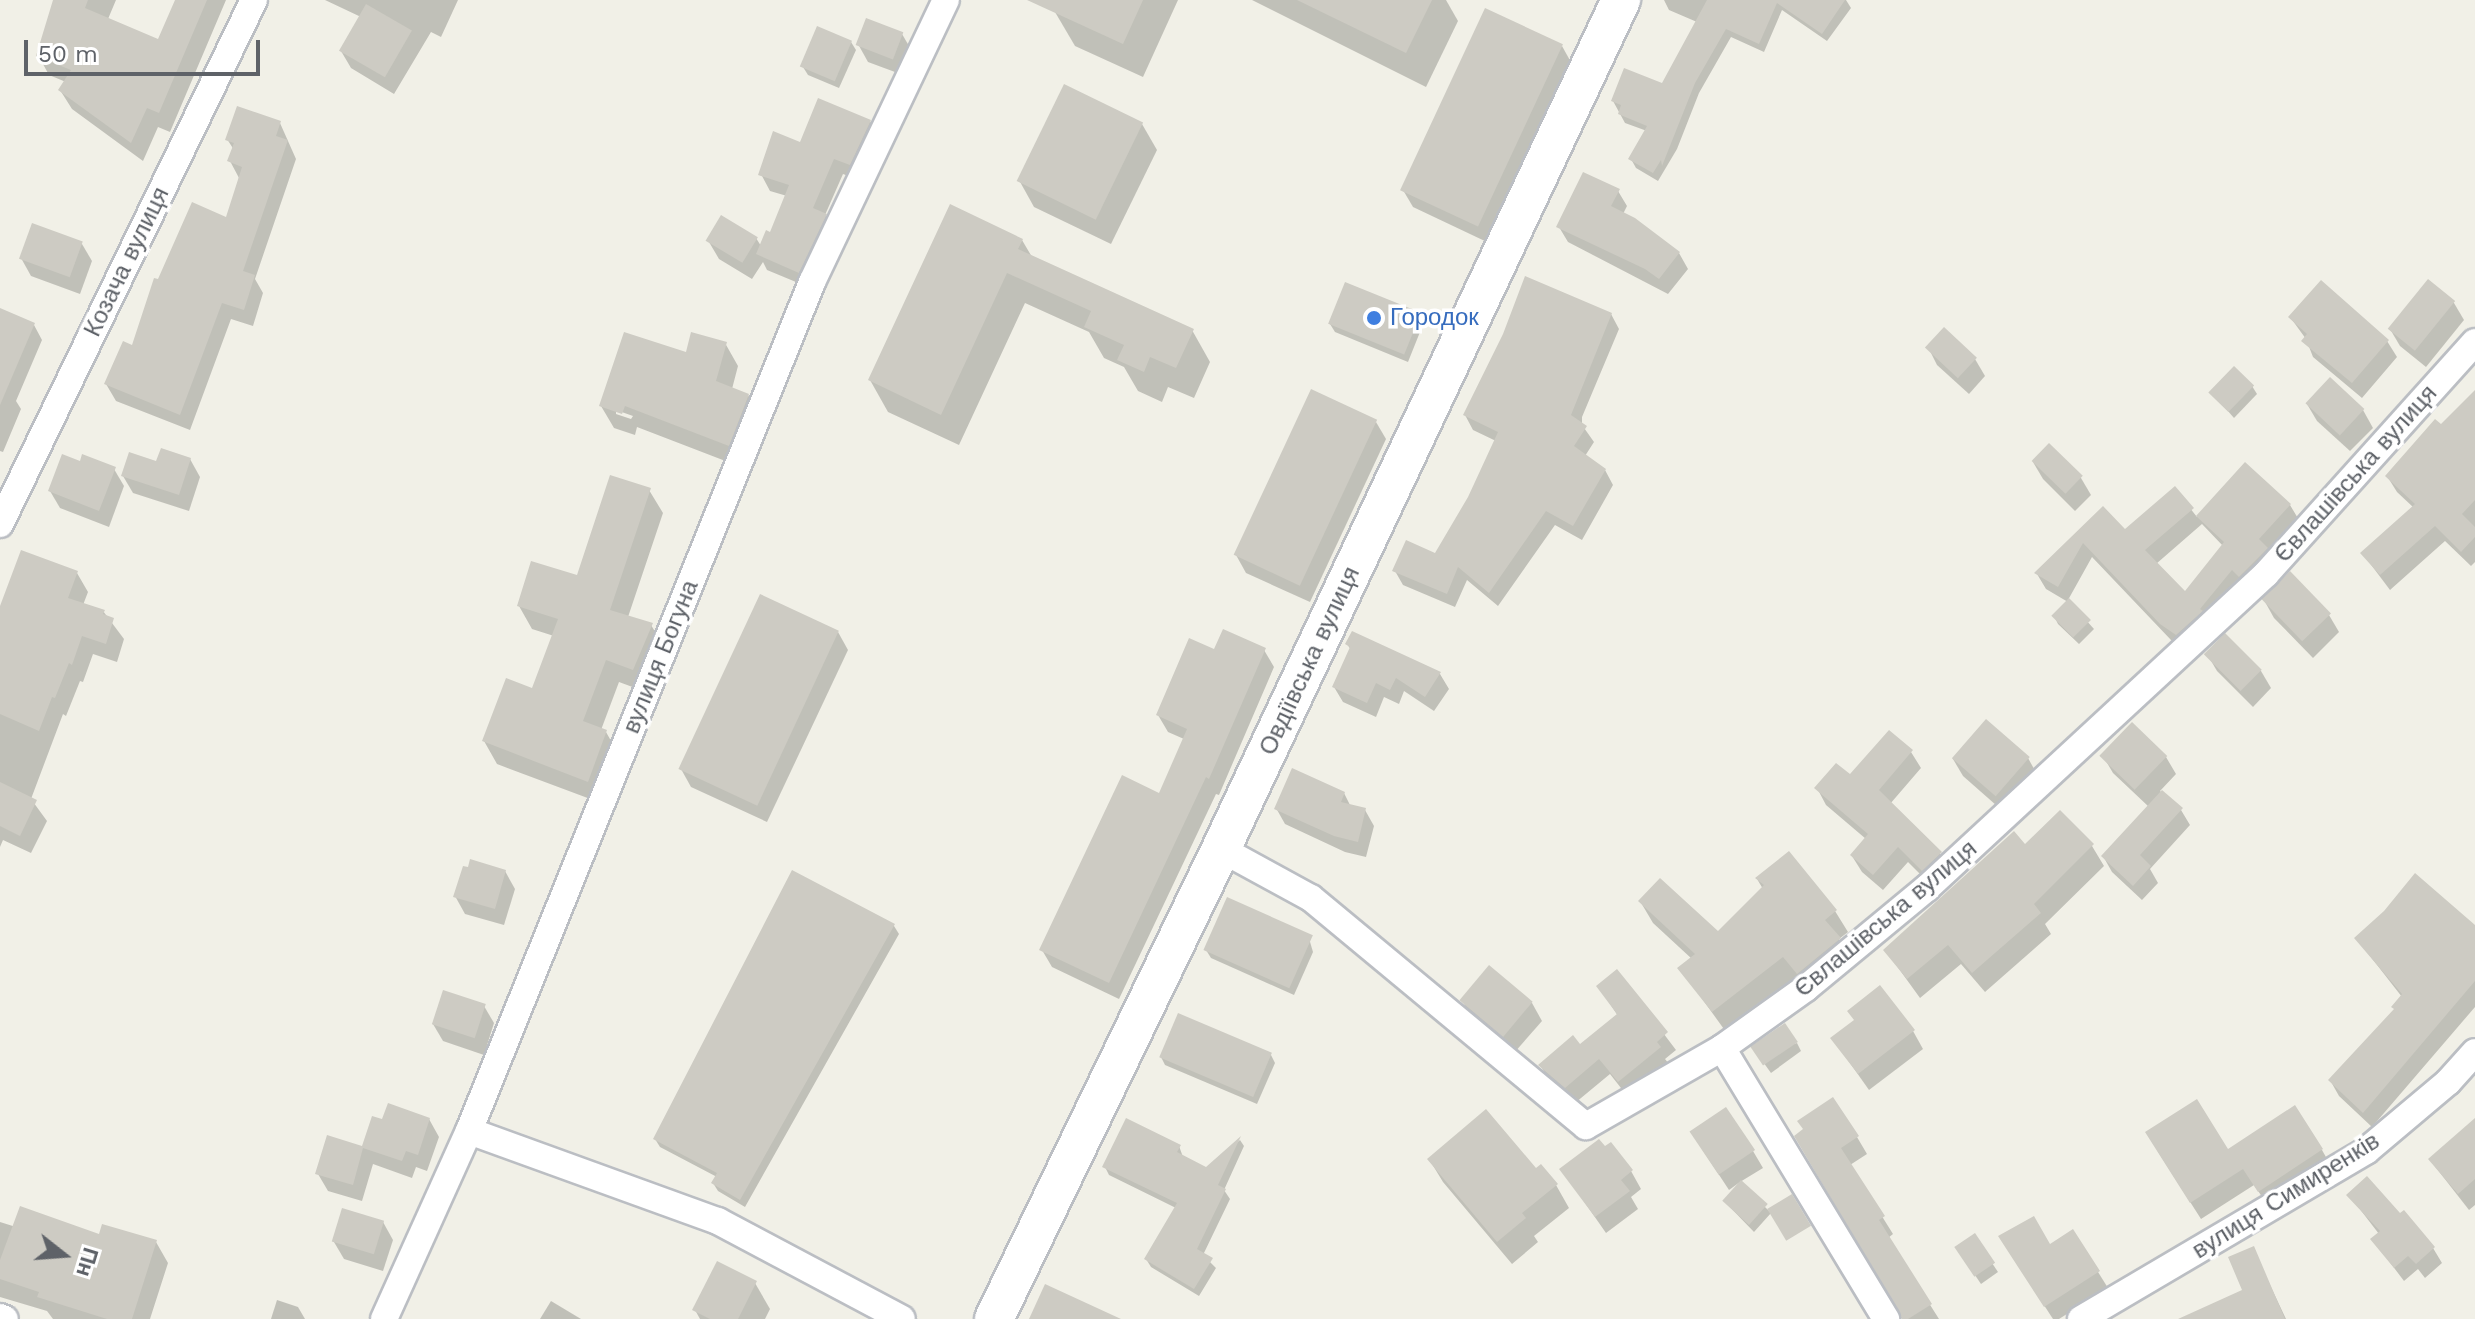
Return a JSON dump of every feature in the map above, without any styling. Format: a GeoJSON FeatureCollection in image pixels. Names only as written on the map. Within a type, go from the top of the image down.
{"type":"FeatureCollection","features":[{"type":"Feature","properties":{"kind":"main road","name":"Овдіївська вулиця"},"geometry":{"type":"LineString","coordinates":[[994,1319],[1221,849],[1621,0]]}},
{"type":"Feature","properties":{"kind":"street","name":"Козача вулиця"},"geometry":{"type":"LineString","coordinates":[[0,524],[254,0]]}},
{"type":"Feature","properties":{"kind":"street","name":"вулиця Богуна"},"geometry":{"type":"LineString","coordinates":[[384,1319],[469,1131],[812,282],[946,0]]}},
{"type":"Feature","properties":{"kind":"street","name":"Євлашівська вулиця"},"geometry":{"type":"LineString","coordinates":[[1221,849],[1311,898],[1586,1126],[1722,1048],[1806,988],[1927,888],[2254,585],[2475,342]]}},
{"type":"Feature","properties":{"kind":"street"},"geometry":{"type":"LineString","coordinates":[[1722,1048],[1886,1319]]}},
{"type":"Feature","properties":{"kind":"street","name":"вулиця Симиренків"},"geometry":{"type":"LineString","coordinates":[[2081,1319],[2366,1151],[2448,1082],[2475,1052]]}},
{"type":"Feature","properties":{"kind":"street"},"geometry":{"type":"LineString","coordinates":[[469,1131],[718,1221],[902,1319]]}},
{"type":"Feature","properties":{"kind":"building"},"geometry":{"type":"Polygon","coordinates":[[[53,0],[88,0],[85,8],[158,39],[175,0],[207,0],[159,113],[147,108],[131,143],[58,90],[71,70],[36,56],[53,0]]]}},
{"type":"Feature","properties":{"kind":"building"},"geometry":{"type":"Polygon","coordinates":[[[1027,0],[1143,0],[1123,44],[1027,0]]]}},
{"type":"Feature","properties":{"kind":"building"},"geometry":{"type":"Polygon","coordinates":[[[1297,0],[1432,0],[1406,53],[1297,0]]]}},
{"type":"Feature","properties":{"kind":"building"},"geometry":{"type":"Polygon","coordinates":[[[1707,0],[1845,0],[1822,34],[1777,3],[1759,44],[1726,29],[1695,83],[1662,166],[1661,160],[1653,173],[1628,159],[1647,126],[1618,114],[1621,105],[1611,101],[1624,68],[1662,83],[1707,0]]]}},
{"type":"Feature","properties":{"kind":"building"},"geometry":{"type":"Polygon","coordinates":[[[366,4],[412,30],[385,77],[339,51],[366,4]]]}},
{"type":"Feature","properties":{"kind":"building"},"geometry":{"type":"Polygon","coordinates":[[[1485,8],[1563,44],[1478,227],[1400,190],[1485,8]]]}},
{"type":"Feature","properties":{"kind":"building"},"geometry":{"type":"Polygon","coordinates":[[[866,18],[903,32],[893,59],[856,45],[866,18]]]}},
{"type":"Feature","properties":{"kind":"building"},"geometry":{"type":"Polygon","coordinates":[[[817,26],[852,41],[835,81],[800,67],[817,26]]]}},
{"type":"Feature","properties":{"kind":"building"},"geometry":{"type":"Polygon","coordinates":[[[1064,84],[1143,123],[1096,220],[1017,181],[1064,84]]]}},
{"type":"Feature","properties":{"kind":"building"},"geometry":{"type":"Polygon","coordinates":[[[818,98],[871,120],[850,165],[834,159],[813,208],[827,214],[799,273],[756,254],[766,230],[770,232],[789,185],[758,175],[773,131],[800,142],[818,98]]]}},
{"type":"Feature","properties":{"kind":"building"},"geometry":{"type":"Polygon","coordinates":[[[237,106],[281,121],[276,136],[288,140],[243,271],[255,275],[244,310],[222,303],[180,415],[104,384],[123,341],[132,345],[154,278],[158,279],[192,202],[226,217],[242,167],[227,161],[234,143],[225,140],[237,106]]]}},
{"type":"Feature","properties":{"kind":"building"},"geometry":{"type":"Polygon","coordinates":[[[1583,172],[1620,189],[1611,206],[1635,218],[1680,252],[1659,279],[1645,269],[1556,227],[1583,172]]]}},
{"type":"Feature","properties":{"kind":"building"},"geometry":{"type":"Polygon","coordinates":[[[950,204],[1023,239],[1018,249],[1194,329],[1176,368],[1150,357],[1144,372],[1117,360],[1124,345],[1084,327],[1091,311],[1007,273],[941,415],[868,380],[950,204]]]}},
{"type":"Feature","properties":{"kind":"building"},"geometry":{"type":"Polygon","coordinates":[[[721,215],[758,237],[742,263],[706,241],[721,215]]]}},
{"type":"Feature","properties":{"kind":"building"},"geometry":{"type":"Polygon","coordinates":[[[32,223],[83,241],[70,277],[19,259],[32,223]]]}},
{"type":"Feature","properties":{"kind":"building"},"geometry":{"type":"Polygon","coordinates":[[[1525,276],[1612,313],[1571,415],[1587,426],[1574,446],[1606,469],[1573,526],[1546,511],[1489,593],[1458,567],[1447,594],[1392,571],[1406,540],[1435,553],[1468,497],[1498,432],[1463,415],[1503,334],[1525,276]]]}},
{"type":"Feature","properties":{"kind":"building"},"geometry":{"type":"Polygon","coordinates":[[[2428,279],[2455,301],[2415,351],[2388,329],[2428,279]]]}},
{"type":"Feature","properties":{"kind":"building"},"geometry":{"type":"Polygon","coordinates":[[[2321,280],[2389,340],[2352,383],[2301,341],[2307,334],[2288,317],[2321,280]]]}},
{"type":"Feature","properties":{"kind":"building","name":"Городок"},"geometry":{"type":"Polygon","coordinates":[[[1345,282],[1421,313],[1404,354],[1328,324],[1345,282]]]}},
{"type":"Feature","properties":{"kind":"building"},"geometry":{"type":"Polygon","coordinates":[[[0,308],[35,323],[0,405],[0,308]]]}},
{"type":"Feature","properties":{"kind":"building"},"geometry":{"type":"Polygon","coordinates":[[[1944,327],[1977,358],[1958,378],[1925,347],[1944,327]]]}},
{"type":"Feature","properties":{"kind":"building"},"geometry":{"type":"Polygon","coordinates":[[[624,332],[686,352],[691,332],[727,342],[716,381],[749,394],[729,446],[625,406],[622,414],[599,406],[624,332]]]}},
{"type":"Feature","properties":{"kind":"building"},"geometry":{"type":"Polygon","coordinates":[[[2234,366],[2254,385],[2228,412],[2208,393],[2234,366]]]}},
{"type":"Feature","properties":{"kind":"building"},"geometry":{"type":"Polygon","coordinates":[[[2330,377],[2364,409],[2340,435],[2305,403],[2330,377]]]}},
{"type":"Feature","properties":{"kind":"building"},"geometry":{"type":"Polygon","coordinates":[[[1311,389],[1377,420],[1300,586],[1234,555],[1311,389]]]}},
{"type":"Feature","properties":{"kind":"building"},"geometry":{"type":"Polygon","coordinates":[[[2475,390],[2475,500],[2462,514],[2475,527],[2475,537],[2461,552],[2435,526],[2380,575],[2360,553],[2415,504],[2385,476],[2435,419],[2441,424],[2475,390]]]}},
{"type":"Feature","properties":{"kind":"building"},"geometry":{"type":"Polygon","coordinates":[[[2049,443],[2083,476],[2065,494],[2032,461],[2049,443]]]}},
{"type":"Feature","properties":{"kind":"building"},"geometry":{"type":"Polygon","coordinates":[[[161,448],[191,458],[179,495],[121,476],[129,452],[156,461],[161,448]]]}},
{"type":"Feature","properties":{"kind":"building"},"geometry":{"type":"Polygon","coordinates":[[[62,454],[80,461],[82,454],[116,467],[99,511],[48,491],[62,454]]]}},
{"type":"Feature","properties":{"kind":"building"},"geometry":{"type":"Polygon","coordinates":[[[2245,462],[2291,504],[2259,539],[2268,548],[2239,577],[2232,570],[2200,609],[2203,611],[2176,635],[2160,624],[2083,543],[2058,587],[2034,573],[2103,506],[2125,529],[2175,486],[2194,508],[2145,550],[2185,591],[2224,542],[2196,516],[2245,462]]]}},
{"type":"Feature","properties":{"kind":"building"},"geometry":{"type":"Polygon","coordinates":[[[610,475],[651,488],[610,610],[653,623],[633,670],[606,660],[583,721],[607,730],[588,782],[482,741],[506,678],[532,688],[558,619],[517,606],[531,561],[577,575],[610,475]]]}},
{"type":"Feature","properties":{"kind":"building"},"geometry":{"type":"Polygon","coordinates":[[[21,550],[78,571],[68,598],[105,610],[103,614],[114,618],[106,644],[82,636],[72,665],[69,663],[39,731],[0,714],[0,606],[21,550]]]}},
{"type":"Feature","properties":{"kind":"building"},"geometry":{"type":"Polygon","coordinates":[[[2290,571],[2331,613],[2302,641],[2261,599],[2290,571]]]}},
{"type":"Feature","properties":{"kind":"building"},"geometry":{"type":"Polygon","coordinates":[[[760,594],[839,631],[757,806],[678,769],[760,594]]]}},
{"type":"Feature","properties":{"kind":"building"},"geometry":{"type":"Polygon","coordinates":[[[2069,598],[2091,620],[2073,638],[2051,616],[2069,598]]]}},
{"type":"Feature","properties":{"kind":"building"},"geometry":{"type":"Polygon","coordinates":[[[1223,629],[1266,648],[1209,779],[1206,777],[1109,983],[1039,950],[1122,775],[1159,793],[1187,729],[1156,715],[1189,638],[1214,649],[1223,629]]]}},
{"type":"Feature","properties":{"kind":"building"},"geometry":{"type":"Polygon","coordinates":[[[1352,631],[1441,672],[1425,697],[1396,678],[1390,690],[1376,683],[1367,703],[1332,687],[1350,647],[1345,644],[1352,631]]]}},
{"type":"Feature","properties":{"kind":"building"},"geometry":{"type":"Polygon","coordinates":[[[2225,633],[2262,670],[2241,691],[2204,654],[2225,633]]]}},
{"type":"Feature","properties":{"kind":"building"},"geometry":{"type":"Polygon","coordinates":[[[1986,719],[2030,757],[1996,796],[1952,758],[1986,719]]]}},
{"type":"Feature","properties":{"kind":"building"},"geometry":{"type":"Polygon","coordinates":[[[2132,722],[2167,756],[2135,790],[2099,756],[2132,722]]]}},
{"type":"Feature","properties":{"kind":"building"},"geometry":{"type":"Polygon","coordinates":[[[1889,730],[1913,750],[1879,790],[1942,852],[1922,871],[1898,847],[1873,875],[1850,855],[1868,834],[1814,788],[1836,763],[1850,774],[1889,730]]]}},
{"type":"Feature","properties":{"kind":"building"},"geometry":{"type":"Polygon","coordinates":[[[1292,768],[1345,792],[1341,802],[1366,808],[1358,842],[1334,836],[1274,809],[1292,768]]]}},
{"type":"Feature","properties":{"kind":"building"},"geometry":{"type":"Polygon","coordinates":[[[0,782],[37,800],[20,836],[0,826],[0,782]]]}},
{"type":"Feature","properties":{"kind":"building"},"geometry":{"type":"Polygon","coordinates":[[[2162,790],[2183,808],[2140,855],[2151,866],[2133,886],[2101,856],[2162,790]]]}},
{"type":"Feature","properties":{"kind":"building"},"geometry":{"type":"Polygon","coordinates":[[[2060,810],[2094,844],[2034,904],[2041,913],[1972,973],[1948,945],[1907,979],[1883,950],[2014,831],[2025,844],[2060,810]]]}},
{"type":"Feature","properties":{"kind":"building"},"geometry":{"type":"Polygon","coordinates":[[[1789,851],[1837,910],[1825,920],[1841,938],[1797,974],[1783,957],[1712,1012],[1677,968],[1695,954],[1638,901],[1660,878],[1718,931],[1764,885],[1755,878],[1789,851]]]}},
{"type":"Feature","properties":{"kind":"building"},"geometry":{"type":"Polygon","coordinates":[[[470,859],[506,870],[495,909],[453,897],[463,866],[468,867],[470,859]]]}},
{"type":"Feature","properties":{"kind":"building"},"geometry":{"type":"Polygon","coordinates":[[[792,870],[895,924],[740,1200],[711,1183],[717,1173],[653,1139],[792,870]]]}},
{"type":"Feature","properties":{"kind":"building"},"geometry":{"type":"Polygon","coordinates":[[[2415,873],[2475,925],[2475,981],[2363,1113],[2328,1080],[2394,1009],[2391,1007],[2402,994],[2354,938],[2384,911],[2415,873]]]}},
{"type":"Feature","properties":{"kind":"building"},"geometry":{"type":"Polygon","coordinates":[[[1227,897],[1313,935],[1289,988],[1203,950],[1227,897]]]}},
{"type":"Feature","properties":{"kind":"building"},"geometry":{"type":"Polygon","coordinates":[[[1489,965],[1533,1002],[1503,1037],[1459,1000],[1489,965]]]}},
{"type":"Feature","properties":{"kind":"building"},"geometry":{"type":"Polygon","coordinates":[[[1617,969],[1668,1032],[1657,1042],[1661,1047],[1618,1082],[1599,1059],[1565,1088],[1538,1065],[1573,1035],[1580,1044],[1617,1014],[1596,986],[1617,969]]]}},
{"type":"Feature","properties":{"kind":"building"},"geometry":{"type":"Polygon","coordinates":[[[1880,985],[1915,1030],[1858,1074],[1830,1038],[1854,1020],[1847,1011],[1880,985]]]}},
{"type":"Feature","properties":{"kind":"building"},"geometry":{"type":"Polygon","coordinates":[[[443,990],[486,1004],[475,1038],[432,1024],[443,990]]]}},
{"type":"Feature","properties":{"kind":"building"},"geometry":{"type":"Polygon","coordinates":[[[1178,1013],[1272,1053],[1253,1097],[1159,1057],[1178,1013]]]}},
{"type":"Feature","properties":{"kind":"building"},"geometry":{"type":"Polygon","coordinates":[[[1785,1023],[1798,1042],[1763,1066],[1750,1046],[1785,1023]]]}},
{"type":"Feature","properties":{"kind":"building"},"geometry":{"type":"Polygon","coordinates":[[[1833,1097],[1859,1136],[1841,1148],[1885,1216],[1879,1220],[1932,1304],[1908,1319],[1902,1319],[1794,1136],[1803,1129],[1797,1121],[1833,1097]]]}},
{"type":"Feature","properties":{"kind":"building"},"geometry":{"type":"Polygon","coordinates":[[[2197,1099],[2228,1149],[2295,1105],[2323,1149],[2258,1192],[2243,1169],[2190,1203],[2145,1132],[2197,1099]]]}},
{"type":"Feature","properties":{"kind":"building"},"geometry":{"type":"Polygon","coordinates":[[[388,1103],[430,1118],[418,1155],[406,1151],[402,1161],[363,1148],[353,1185],[315,1174],[327,1135],[362,1146],[372,1116],[382,1119],[388,1103]]]}},
{"type":"Feature","properties":{"kind":"building"},"geometry":{"type":"Polygon","coordinates":[[[1726,1107],[1755,1150],[1719,1175],[1690,1132],[1726,1107]]]}},
{"type":"Feature","properties":{"kind":"building"},"geometry":{"type":"Polygon","coordinates":[[[1486,1109],[1536,1168],[1541,1164],[1558,1184],[1522,1213],[1526,1218],[1497,1242],[1427,1159],[1486,1109]]]}},
{"type":"Feature","properties":{"kind":"building"},"geometry":{"type":"Polygon","coordinates":[[[1126,1118],[1181,1145],[1177,1152],[1206,1167],[1241,1136],[1218,1185],[1226,1189],[1197,1249],[1213,1258],[1194,1289],[1144,1259],[1177,1203],[1102,1167],[1126,1118]]]}},
{"type":"Feature","properties":{"kind":"building"},"geometry":{"type":"Polygon","coordinates":[[[2475,1118],[2475,1179],[2458,1194],[2428,1159],[2475,1118]]]}},
{"type":"Feature","properties":{"kind":"building"},"geometry":{"type":"Polygon","coordinates":[[[1599,1139],[1605,1146],[1611,1142],[1633,1170],[1621,1180],[1630,1191],[1595,1217],[1559,1169],[1599,1139]]]}},
{"type":"Feature","properties":{"kind":"building"},"geometry":{"type":"Polygon","coordinates":[[[2367,1176],[2400,1213],[2404,1210],[2435,1247],[2416,1264],[2408,1256],[2394,1268],[2370,1239],[2380,1231],[2346,1195],[2367,1176]]]}},
{"type":"Feature","properties":{"kind":"building"},"geometry":{"type":"Polygon","coordinates":[[[1741,1180],[1768,1204],[1749,1225],[1722,1201],[1741,1180]]]}},
{"type":"Feature","properties":{"kind":"building"},"geometry":{"type":"Polygon","coordinates":[[[1792,1194],[1811,1226],[1786,1241],[1767,1209],[1792,1194]]]}},
{"type":"Feature","properties":{"kind":"building"},"geometry":{"type":"Polygon","coordinates":[[[20,1206],[99,1234],[102,1224],[157,1240],[132,1319],[107,1319],[37,1297],[39,1292],[0,1279],[0,1260],[20,1206]]]}},
{"type":"Feature","properties":{"kind":"building"},"geometry":{"type":"Polygon","coordinates":[[[342,1208],[384,1221],[374,1254],[332,1241],[342,1208]]]}},
{"type":"Feature","properties":{"kind":"building"},"geometry":{"type":"Polygon","coordinates":[[[2034,1216],[2050,1244],[2073,1229],[2100,1271],[2044,1307],[1998,1236],[2034,1216]]]}},
{"type":"Feature","properties":{"kind":"building"},"geometry":{"type":"Polygon","coordinates":[[[1975,1233],[1995,1263],[1974,1277],[1954,1247],[1975,1233]]]}},
{"type":"Feature","properties":{"kind":"building"},"geometry":{"type":"Polygon","coordinates":[[[2254,1246],[2285,1319],[2178,1319],[2242,1290],[2228,1257],[2254,1246]]]}},
{"type":"Feature","properties":{"kind":"building"},"geometry":{"type":"Polygon","coordinates":[[[717,1261],[757,1281],[738,1319],[710,1319],[692,1310],[717,1261]]]}},
{"type":"Feature","properties":{"kind":"building"},"geometry":{"type":"Polygon","coordinates":[[[1045,1284],[1121,1319],[1029,1319],[1045,1284]]]}},
{"type":"Feature","properties":{"kind":"place","name":"Городок"},"geometry":{"type":"Point","coordinates":[1374,318]}}]}
